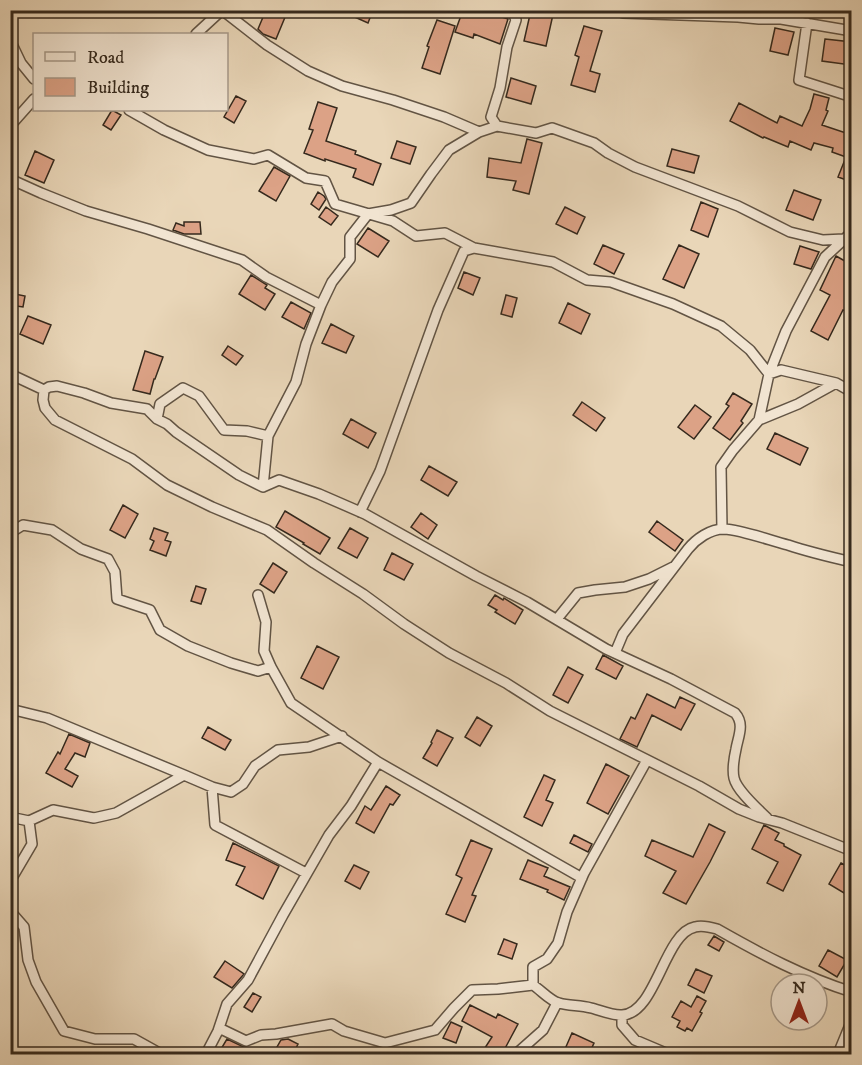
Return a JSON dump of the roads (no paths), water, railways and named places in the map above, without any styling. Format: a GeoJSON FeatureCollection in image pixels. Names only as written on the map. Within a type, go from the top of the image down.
{"type":"FeatureCollection","features":[{"type":"Feature","properties":{"kind":"street"},"geometry":{"type":"LineString","coordinates":[[197,33],[222,10],[267,45],[308,71],[342,86],[444,117],[479,132]]}},
{"type":"Feature","properties":{"kind":"street"},"geometry":{"type":"LineString","coordinates":[[497,126],[491,117],[500,88],[507,47],[516,20],[512,10]]}},
{"type":"Feature","properties":{"kind":"street"},"geometry":{"type":"LineString","coordinates":[[616,10],[623,14],[733,14],[759,20],[781,19],[852,31]]}},
{"type":"Feature","properties":{"kind":"street"},"geometry":{"type":"LineString","coordinates":[[807,23],[799,81],[852,97]]}},
{"type":"Feature","properties":{"kind":"street"},"geometry":{"type":"LineString","coordinates":[[10,40],[21,63],[33,78]]}},
{"type":"Feature","properties":{"kind":"street"},"geometry":{"type":"LineString","coordinates":[[10,126],[33,100]]}},
{"type":"Feature","properties":{"kind":"street"},"geometry":{"type":"LineString","coordinates":[[131,111],[164,130],[208,150],[254,159],[268,155],[306,177],[325,181],[335,204],[393,221],[416,236],[445,233],[474,248],[552,262],[587,280],[611,282],[674,304],[721,326],[750,350],[770,374]]}},
{"type":"Feature","properties":{"kind":"street"},"geometry":{"type":"LineString","coordinates":[[263,487],[268,436],[296,382],[306,344],[321,305],[333,282],[350,259],[350,237],[368,214],[391,210],[411,203],[449,150],[479,132],[497,126],[536,133],[552,128],[594,143],[635,167],[738,206],[790,232],[823,240],[849,238]]}},
{"type":"Feature","properties":{"kind":"street"},"geometry":{"type":"LineString","coordinates":[[10,179],[86,211],[242,260],[266,277],[321,305]]}},
{"type":"Feature","properties":{"kind":"street"},"geometry":{"type":"LineString","coordinates":[[759,420],[770,374],[786,331],[825,257],[849,238]]}},
{"type":"Feature","properties":{"kind":"street"},"geometry":{"type":"LineString","coordinates":[[360,512],[380,471],[438,310],[464,251],[474,248]]}},
{"type":"Feature","properties":{"kind":"street"},"geometry":{"type":"LineString","coordinates":[[770,374],[781,370],[836,383],[852,392]]}},
{"type":"Feature","properties":{"kind":"street"},"geometry":{"type":"LineString","coordinates":[[10,374],[44,390]]}},
{"type":"Feature","properties":{"kind":"street"},"geometry":{"type":"LineString","coordinates":[[722,529],[721,467],[733,450],[759,420],[798,404],[836,383]]}},
{"type":"Feature","properties":{"kind":"street"},"geometry":{"type":"LineString","coordinates":[[44,390],[57,387],[84,393],[111,403],[147,409],[157,419],[239,475],[263,487]]}},
{"type":"Feature","properties":{"kind":"street"},"geometry":{"type":"LineString","coordinates":[[157,419],[160,404],[183,388],[199,396],[224,430],[247,431],[268,436]]}},
{"type":"Feature","properties":{"kind":"street"},"geometry":{"type":"LineString","coordinates":[[44,390],[45,408],[55,420],[132,459],[167,485],[267,530],[449,653],[506,683],[550,711],[699,786],[739,809],[782,823],[852,851]]}},
{"type":"Feature","properties":{"kind":"street"},"geometry":{"type":"LineString","coordinates":[[263,487],[279,480],[360,512],[615,653],[735,713],[740,718],[741,725],[735,751],[734,779],[739,788],[768,820]]}},
{"type":"Feature","properties":{"kind":"street"},"geometry":{"type":"LineString","coordinates":[[10,533],[23,525],[52,530],[81,549],[108,559],[115,572],[117,599],[150,610],[160,630],[188,646],[231,663],[258,671],[271,667]]}},
{"type":"Feature","properties":{"kind":"street"},"geometry":{"type":"LineString","coordinates":[[615,653],[623,634],[696,539],[722,529],[852,562]]}},
{"type":"Feature","properties":{"kind":"street"},"geometry":{"type":"LineString","coordinates":[[557,619],[578,593],[626,587],[675,566]]}},
{"type":"Feature","properties":{"kind":"street"},"geometry":{"type":"LineString","coordinates":[[258,596],[266,621],[264,651],[291,703],[378,762],[582,878]]}},
{"type":"Feature","properties":{"kind":"street"},"geometry":{"type":"LineString","coordinates":[[10,709],[47,718],[184,776],[231,792],[243,784],[255,766],[279,750],[309,747],[342,736]]}},
{"type":"Feature","properties":{"kind":"street"},"geometry":{"type":"LineString","coordinates":[[533,985],[533,967],[548,959],[558,943],[567,912],[582,878],[647,760]]}},
{"type":"Feature","properties":{"kind":"street"},"geometry":{"type":"LineString","coordinates":[[206,1054],[219,1028],[227,1004],[248,980],[306,873],[378,762]]}},
{"type":"Feature","properties":{"kind":"street"},"geometry":{"type":"LineString","coordinates":[[10,817],[29,821],[53,810],[94,818],[116,813],[184,776]]}},
{"type":"Feature","properties":{"kind":"street"},"geometry":{"type":"LineString","coordinates":[[212,787],[215,825],[306,873]]}},
{"type":"Feature","properties":{"kind":"street"},"geometry":{"type":"LineString","coordinates":[[10,884],[32,844],[29,821]]}},
{"type":"Feature","properties":{"kind":"street"},"geometry":{"type":"LineString","coordinates":[[10,911],[24,927],[28,960],[36,982],[64,1031],[95,1039],[134,1040],[160,1054]]}},
{"type":"Feature","properties":{"kind":"street"},"geometry":{"type":"LineString","coordinates":[[219,1028],[246,1041],[261,1035],[332,1024],[344,1031],[385,1043],[435,1030],[472,990],[533,985],[557,1003],[580,1005],[622,1015],[632,1012],[646,1000],[676,942],[685,932],[694,927],[717,929],[788,968],[824,984],[852,992]]}},
{"type":"Feature","properties":{"kind":"street"},"geometry":{"type":"LineString","coordinates":[[516,1054],[543,1030],[557,1003]]}},
{"type":"Feature","properties":{"kind":"street"},"geometry":{"type":"LineString","coordinates":[[622,1015],[622,1025],[635,1040],[668,1054]]}},
{"type":"Feature","properties":{"kind":"street"},"geometry":{"type":"LineString","coordinates":[[838,1054],[852,1020]]}}]}
